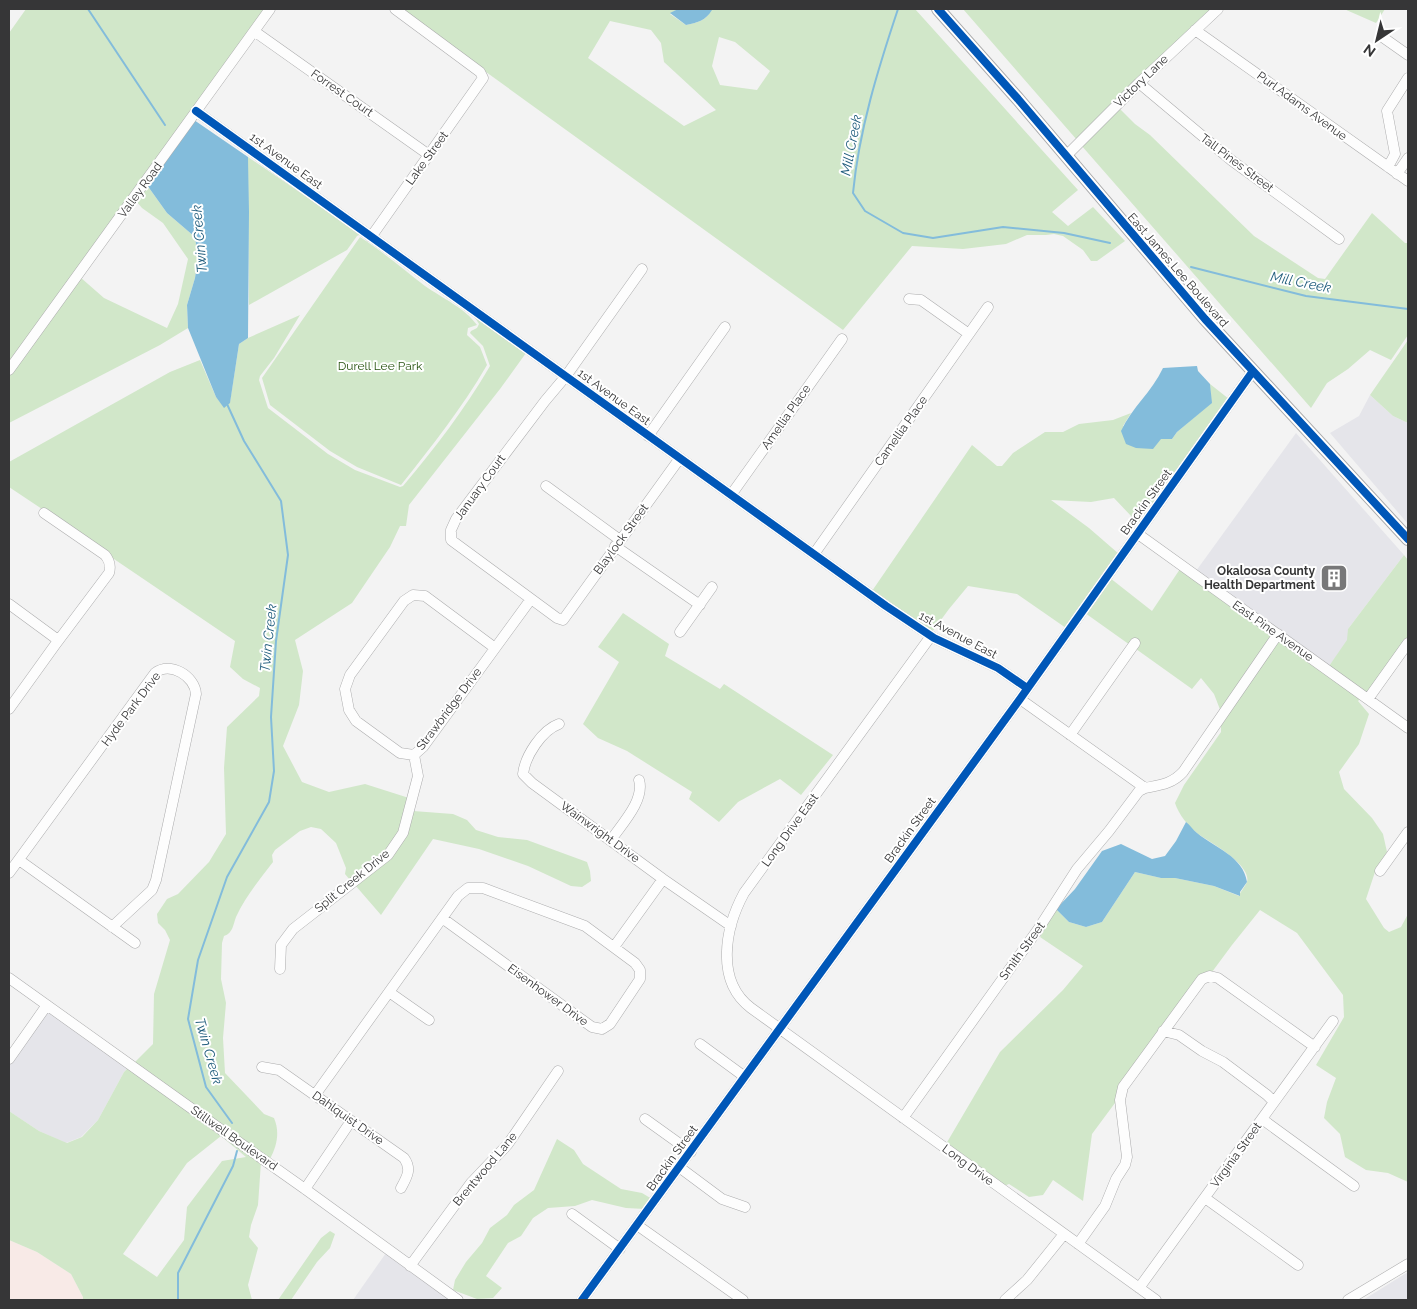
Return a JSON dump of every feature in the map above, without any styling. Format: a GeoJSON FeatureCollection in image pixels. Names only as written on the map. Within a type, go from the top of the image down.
{"type":"FeatureCollection","features":[{"type":"Feature","properties":{"kind":"main road","name":"East James Lee Boulevard"},"geometry":{"type":"LineString","coordinates":[[938,9],[1205,319],[1318,439],[1408,539]]}},
{"type":"Feature","properties":{"kind":"street","name":"Valley Road"},"geometry":{"type":"LineString","coordinates":[[9,370],[270,9]]}},
{"type":"Feature","properties":{"kind":"street","name":"Lake Street"},"geometry":{"type":"LineString","coordinates":[[371,236],[483,78],[480,72],[395,9]]}},
{"type":"Feature","properties":{"kind":"street","name":"Victory Lane"},"geometry":{"type":"LineString","coordinates":[[1066,156],[1139,83],[1218,9]]}},
{"type":"Feature","properties":{"kind":"street","name":"Purl Adams Avenue"},"geometry":{"type":"LineString","coordinates":[[1195,30],[1389,165],[1397,174],[1408,181]]}},
{"type":"Feature","properties":{"kind":"street","name":"Forrest Court"},"geometry":{"type":"LineString","coordinates":[[254,31],[429,155]]}},
{"type":"Feature","properties":{"kind":"street"},"geometry":{"type":"LineString","coordinates":[[1380,36],[1408,55]]}},
{"type":"Feature","properties":{"kind":"street"},"geometry":{"type":"LineString","coordinates":[[1389,165],[1395,152],[1387,111],[1408,78]]}},
{"type":"Feature","properties":{"kind":"street","name":"Tall Pines Street"},"geometry":{"type":"LineString","coordinates":[[1139,83],[1231,160],[1339,239]]}},
{"type":"Feature","properties":{"kind":"street","name":"1st Avenue East"},"geometry":{"type":"LineString","coordinates":[[196,112],[931,636],[998,668],[1027,688]]}},
{"type":"Feature","properties":{"kind":"street"},"geometry":{"type":"LineString","coordinates":[[1397,174],[1408,158]]}},
{"type":"Feature","properties":{"kind":"street"},"geometry":{"type":"LineString","coordinates":[[566,376],[642,269]]}},
{"type":"Feature","properties":{"kind":"street"},"geometry":{"type":"LineString","coordinates":[[909,299],[921,300],[969,334]]}},
{"type":"Feature","properties":{"kind":"street","name":"Camellia Place"},"geometry":{"type":"LineString","coordinates":[[814,554],[988,307]]}},
{"type":"Feature","properties":{"kind":"street"},"geometry":{"type":"LineString","coordinates":[[648,436],[725,327]]}},
{"type":"Feature","properties":{"kind":"street","name":"Amellia Place"},"geometry":{"type":"LineString","coordinates":[[731,495],[842,339]]}},
{"type":"Feature","properties":{"kind":"street","name":"Brackin Street"},"geometry":{"type":"LineString","coordinates":[[582,1300],[1020,699],[1253,371]]}},
{"type":"Feature","properties":{"kind":"street","name":"January Court"},"geometry":{"type":"LineString","coordinates":[[563,620],[557,618],[451,540],[451,530],[456,519],[566,376]]}},
{"type":"Feature","properties":{"kind":"street","name":"Blaylock Street"},"geometry":{"type":"LineString","coordinates":[[563,620],[680,458]]}},
{"type":"Feature","properties":{"kind":"street"},"geometry":{"type":"LineString","coordinates":[[546,486],[700,605]]}},
{"type":"Feature","properties":{"kind":"street"},"geometry":{"type":"LineString","coordinates":[[9,709],[109,573],[110,563],[105,555],[44,513]]}},
{"type":"Feature","properties":{"kind":"street","name":"East Pine Avenue"},"geometry":{"type":"LineString","coordinates":[[1138,534],[1408,728]]}},
{"type":"Feature","properties":{"kind":"street"},"geometry":{"type":"LineString","coordinates":[[680,632],[712,587]]}},
{"type":"Feature","properties":{"kind":"street","name":"Strawbridge Drive"},"geometry":{"type":"LineString","coordinates":[[495,648],[425,596],[413,595],[404,601],[350,675],[345,689],[349,710],[356,721],[400,753],[414,755],[423,747],[531,599]]}},
{"type":"Feature","properties":{"kind":"street"},"geometry":{"type":"LineString","coordinates":[[9,604],[58,640]]}},
{"type":"Feature","properties":{"kind":"street"},"geometry":{"type":"LineString","coordinates":[[1020,699],[1145,788],[1167,784],[1180,776],[1278,634]]}},
{"type":"Feature","properties":{"kind":"street","name":"Long Drive East"},"geometry":{"type":"LineString","coordinates":[[780,1029],[744,1003],[731,986],[728,973],[727,948],[731,926],[741,899],[749,885],[931,636]]}},
{"type":"Feature","properties":{"kind":"street"},"geometry":{"type":"LineString","coordinates":[[1070,735],[1135,643]]}},
{"type":"Feature","properties":{"kind":"street"},"geometry":{"type":"LineString","coordinates":[[1368,699],[1408,643]]}},
{"type":"Feature","properties":{"kind":"street","name":"Hyde Park Drive"},"geometry":{"type":"LineString","coordinates":[[9,873],[157,671],[162,668],[172,668],[191,681],[196,689],[196,694],[156,880],[152,890],[112,927]]}},
{"type":"Feature","properties":{"kind":"street","name":"Wainwright Drive"},"geometry":{"type":"LineString","coordinates":[[559,724],[544,733],[524,764],[523,774],[532,783],[663,879],[731,926]]}},
{"type":"Feature","properties":{"kind":"street","name":"Split Creek Drive"},"geometry":{"type":"LineString","coordinates":[[280,970],[281,945],[293,929],[388,855],[403,833],[418,776],[414,755]]}},
{"type":"Feature","properties":{"kind":"street"},"geometry":{"type":"LineString","coordinates":[[611,840],[639,800],[642,788],[639,780]]}},
{"type":"Feature","properties":{"kind":"street","name":"Smith Street"},"geometry":{"type":"LineString","coordinates":[[903,1118],[1039,928],[1086,856],[1109,831],[1139,791],[1145,788]]}},
{"type":"Feature","properties":{"kind":"street"},"geometry":{"type":"LineString","coordinates":[[1380,871],[1408,832]]}},
{"type":"Feature","properties":{"kind":"street"},"geometry":{"type":"LineString","coordinates":[[19,860],[135,943]]}},
{"type":"Feature","properties":{"kind":"street"},"geometry":{"type":"LineString","coordinates":[[614,947],[663,879]]}},
{"type":"Feature","properties":{"kind":"street","name":"Eisenhower Drive"},"geometry":{"type":"LineString","coordinates":[[315,1095],[442,918],[458,896],[468,888],[483,888],[585,926],[635,962],[640,970],[640,979],[610,1024],[602,1029],[592,1027],[442,918]]}},
{"type":"Feature","properties":{"kind":"street"},"geometry":{"type":"LineString","coordinates":[[1078,1244],[1108,1201],[1127,1157],[1120,1100],[1123,1086],[1200,980],[1214,976],[1315,1047]]}},
{"type":"Feature","properties":{"kind":"street","name":"Stillwell Boulevard"},"geometry":{"type":"LineString","coordinates":[[9,978],[305,1188],[458,1300]]}},
{"type":"Feature","properties":{"kind":"street"},"geometry":{"type":"LineString","coordinates":[[389,992],[429,1020]]}},
{"type":"Feature","properties":{"kind":"street"},"geometry":{"type":"LineString","coordinates":[[9,1059],[47,1005]]}},
{"type":"Feature","properties":{"kind":"street","name":"Virginia Street"},"geometry":{"type":"LineString","coordinates":[[1139,1288],[1333,1021]]}},
{"type":"Feature","properties":{"kind":"street","name":"Long Drive"},"geometry":{"type":"LineString","coordinates":[[780,1029],[1156,1300]]}},
{"type":"Feature","properties":{"kind":"street"},"geometry":{"type":"LineString","coordinates":[[1163,1031],[1179,1034],[1202,1051],[1223,1062],[1274,1102]]}},
{"type":"Feature","properties":{"kind":"street"},"geometry":{"type":"LineString","coordinates":[[700,1044],[745,1077]]}},
{"type":"Feature","properties":{"kind":"street","name":"Dahlquist Drive"},"geometry":{"type":"LineString","coordinates":[[262,1067],[279,1070],[404,1158],[408,1164],[409,1174],[401,1188]]}},
{"type":"Feature","properties":{"kind":"street","name":"Brentwood Lane"},"geometry":{"type":"LineString","coordinates":[[410,1266],[471,1183],[508,1144],[558,1071]]}},
{"type":"Feature","properties":{"kind":"street"},"geometry":{"type":"LineString","coordinates":[[646,1119],[691,1152]]}},
{"type":"Feature","properties":{"kind":"street"},"geometry":{"type":"LineString","coordinates":[[1262,1119],[1354,1186]]}},
{"type":"Feature","properties":{"kind":"street"},"geometry":{"type":"LineString","coordinates":[[305,1188],[351,1121]]}},
{"type":"Feature","properties":{"kind":"street"},"geometry":{"type":"LineString","coordinates":[[679,1168],[722,1199],[745,1207]]}},
{"type":"Feature","properties":{"kind":"street"},"geometry":{"type":"LineString","coordinates":[[1205,1198],[1298,1265]]}},
{"type":"Feature","properties":{"kind":"street"},"geometry":{"type":"LineString","coordinates":[[572,1214],[620,1248]]}},
{"type":"Feature","properties":{"kind":"street"},"geometry":{"type":"LineString","coordinates":[[637,1225],[743,1300]]}},
{"type":"Feature","properties":{"kind":"street"},"geometry":{"type":"LineString","coordinates":[[1005,1300],[1027,1280],[1064,1234]]}},
{"type":"Feature","properties":{"kind":"street"},"geometry":{"type":"LineString","coordinates":[[1348,1300],[1408,1264]]}},
{"type":"Feature","properties":{"kind":"shaded area"},"geometry":{"type":"Polygon","coordinates":[[[1370,395],[1393,416],[1408,423],[1408,524],[1330,433],[1359,416],[1370,395]]]}},
{"type":"Feature","properties":{"kind":"shaded area"},"geometry":{"type":"Polygon","coordinates":[[[1296,433],[1404,555],[1348,629],[1348,640],[1329,666],[1196,571],[1296,433]]]}},
{"type":"Feature","properties":{"kind":"shaded area"},"geometry":{"type":"Polygon","coordinates":[[[47,1010],[128,1068],[98,1120],[81,1137],[66,1143],[39,1131],[9,1111],[9,1065],[47,1010]]]}},
{"type":"Feature","properties":{"kind":"shaded area"},"geometry":{"type":"Polygon","coordinates":[[[9,1240],[37,1252],[71,1274],[83,1300],[9,1300],[9,1240]]]}},
{"type":"Feature","properties":{"kind":"shaded area"},"geometry":{"type":"Polygon","coordinates":[[[386,1253],[451,1300],[353,1300],[386,1253]]]}},
{"type":"Feature","properties":{"kind":"shaded area"},"geometry":{"type":"Polygon","coordinates":[[[1408,1272],[1408,1300],[1363,1300],[1408,1272]]]}},
{"type":"Feature","properties":{"kind":"green space"},"geometry":{"type":"Polygon","coordinates":[[[26,9],[266,9],[9,365],[9,33],[26,9]]]}},
{"type":"Feature","properties":{"kind":"green space"},"geometry":{"type":"Polygon","coordinates":[[[401,9],[678,9],[670,14],[686,25],[704,19],[711,9],[915,9],[1078,190],[1052,212],[1068,226],[1093,207],[1125,241],[1097,261],[1091,261],[1083,250],[1063,236],[1054,234],[1027,235],[1006,244],[963,249],[912,246],[843,330],[401,9]],[[610,21],[588,58],[684,126],[716,110],[664,62],[661,43],[651,30],[610,21]],[[719,37],[712,66],[720,85],[757,90],[770,71],[735,42],[719,37]]]}},
{"type":"Feature","properties":{"kind":"green space"},"geometry":{"type":"Polygon","coordinates":[[[963,9],[1213,9],[1077,140],[963,9]]]}},
{"type":"Feature","properties":{"kind":"green space"},"geometry":{"type":"Polygon","coordinates":[[[1344,9],[1385,9],[1376,23],[1344,9]]]}},
{"type":"Feature","properties":{"kind":"green space"},"geometry":{"type":"Polygon","coordinates":[[[1119,108],[1135,124],[1150,135],[1254,236],[1318,278],[1325,279],[1372,213],[1405,243],[1408,243],[1408,335],[1391,360],[1370,350],[1348,369],[1327,383],[1311,408],[1081,145],[1119,108]]]}},
{"type":"Feature","properties":{"kind":"green space"},"geometry":{"type":"Polygon","coordinates":[[[248,157],[361,234],[357,236],[347,250],[249,305],[248,157]]]}},
{"type":"Feature","properties":{"kind":"green space"},"geometry":{"type":"Polygon","coordinates":[[[147,185],[167,213],[195,237],[198,258],[195,278],[187,305],[188,328],[160,345],[9,423],[9,376],[80,277],[104,298],[167,328],[178,304],[188,259],[163,223],[142,208],[136,201],[147,185]]]}},
{"type":"Feature","properties":{"kind":"green space","name":"Durell Lee Park"},"geometry":{"type":"Polygon","coordinates":[[[360,237],[425,286],[460,308],[472,319],[477,325],[468,328],[467,335],[480,347],[487,365],[457,412],[401,485],[357,467],[330,451],[270,405],[262,378],[360,237]]]}},
{"type":"Feature","properties":{"kind":"green space"},"geometry":{"type":"Polygon","coordinates":[[[300,315],[274,358],[260,376],[259,380],[268,408],[328,454],[355,470],[400,487],[415,472],[449,428],[490,366],[483,346],[470,333],[479,324],[474,316],[526,353],[409,505],[406,526],[400,526],[390,547],[352,603],[295,640],[303,671],[299,705],[283,746],[302,782],[329,792],[365,784],[409,798],[400,831],[386,853],[350,880],[345,874],[346,868],[336,843],[321,829],[311,827],[300,831],[275,850],[272,855],[273,862],[244,902],[231,931],[224,936],[222,943],[221,979],[226,1003],[223,1038],[225,1073],[264,1114],[274,1118],[277,1128],[277,1139],[270,1159],[134,1063],[153,1044],[154,994],[170,940],[165,930],[158,923],[157,914],[167,899],[178,894],[209,862],[226,834],[224,768],[227,727],[259,696],[260,688],[243,679],[230,667],[235,641],[111,557],[43,508],[9,487],[9,462],[170,372],[200,360],[216,397],[224,407],[230,402],[239,344],[248,338],[300,315]]]}},
{"type":"Feature","properties":{"kind":"green space"},"geometry":{"type":"Polygon","coordinates":[[[1408,340],[1408,423],[1393,416],[1370,395],[1408,340]]]}},
{"type":"Feature","properties":{"kind":"green space"},"geometry":{"type":"Polygon","coordinates":[[[1210,384],[1229,399],[1141,523],[1132,517],[1114,498],[1091,502],[1051,500],[1089,528],[1119,554],[1066,628],[1017,594],[968,586],[932,632],[872,591],[972,445],[997,466],[1002,466],[1013,453],[1045,432],[1063,432],[1079,424],[1113,420],[1131,413],[1123,426],[1161,439],[1172,439],[1177,432],[1211,403],[1210,384]]]}},
{"type":"Feature","properties":{"kind":"green space"},"geometry":{"type":"Polygon","coordinates":[[[1404,555],[1408,560],[1408,636],[1367,693],[1329,666],[1347,640],[1348,629],[1404,555]]]}},
{"type":"Feature","properties":{"kind":"green space"},"geometry":{"type":"Polygon","coordinates":[[[1180,569],[1273,635],[1221,712],[1214,694],[1201,678],[1192,689],[1136,649],[1140,642],[1135,638],[1130,645],[1085,613],[1110,578],[1152,611],[1180,569]]]}},
{"type":"Feature","properties":{"kind":"green space"},"geometry":{"type":"Polygon","coordinates":[[[623,613],[669,644],[665,656],[720,689],[724,684],[833,755],[801,795],[780,779],[738,802],[719,822],[689,799],[692,792],[627,751],[598,738],[583,724],[619,662],[598,647],[623,613]]]}},
{"type":"Feature","properties":{"kind":"green space"},"geometry":{"type":"Polygon","coordinates":[[[1279,639],[1361,698],[1358,701],[1369,714],[1359,744],[1339,772],[1344,789],[1372,818],[1383,834],[1387,852],[1375,872],[1366,899],[1384,928],[1389,932],[1401,927],[1408,914],[1408,1182],[1388,1173],[1366,1170],[1345,1157],[1340,1134],[1324,1118],[1327,1102],[1336,1078],[1316,1065],[1344,1017],[1343,995],[1297,933],[1260,910],[1092,1134],[1083,1201],[1053,1180],[1043,1195],[1029,1197],[1009,1184],[1004,1186],[946,1144],[1000,1052],[1063,990],[1083,966],[1040,937],[1056,909],[1069,922],[1086,927],[1102,922],[1135,872],[1214,886],[1239,896],[1246,884],[1247,875],[1237,861],[1198,834],[1181,816],[1175,803],[1184,785],[1221,732],[1221,723],[1279,639]]]}},
{"type":"Feature","properties":{"kind":"green space"},"geometry":{"type":"Polygon","coordinates":[[[413,811],[453,814],[467,820],[476,830],[498,837],[527,840],[587,862],[591,881],[582,887],[571,886],[528,866],[479,849],[433,839],[381,915],[355,885],[391,857],[413,811]]]}},
{"type":"Feature","properties":{"kind":"green space"},"geometry":{"type":"Polygon","coordinates":[[[128,1068],[261,1162],[258,1205],[249,1237],[258,1248],[248,1285],[252,1300],[83,1300],[71,1274],[37,1252],[9,1240],[9,1111],[39,1131],[67,1143],[82,1137],[98,1120],[128,1068]],[[221,1136],[187,1163],[123,1254],[157,1277],[184,1240],[187,1207],[222,1161],[246,1157],[221,1136]]]}},
{"type":"Feature","properties":{"kind":"green space"},"geometry":{"type":"Polygon","coordinates":[[[557,1139],[574,1150],[583,1164],[621,1189],[642,1193],[652,1199],[645,1209],[626,1208],[592,1200],[575,1206],[548,1208],[533,1218],[521,1236],[508,1243],[486,1276],[502,1288],[493,1298],[477,1299],[453,1290],[455,1280],[466,1262],[482,1243],[490,1228],[507,1215],[514,1205],[534,1190],[557,1139]]]}},
{"type":"Feature","properties":{"kind":"green space"},"geometry":{"type":"Polygon","coordinates":[[[330,1231],[335,1234],[330,1248],[317,1262],[291,1300],[278,1300],[321,1238],[330,1231]]]}},
{"type":"Feature","properties":{"kind":"water"},"geometry":{"type":"Polygon","coordinates":[[[678,9],[712,10],[701,21],[686,25],[670,13],[678,9]]]}},
{"type":"Feature","properties":{"kind":"water"},"geometry":{"type":"Polygon","coordinates":[[[194,120],[248,157],[248,338],[239,344],[230,403],[224,408],[216,397],[188,328],[187,305],[195,278],[198,258],[195,237],[167,213],[147,185],[194,120]]]}},
{"type":"Feature","properties":{"kind":"water"},"geometry":{"type":"Polygon","coordinates":[[[1197,366],[1198,371],[1210,384],[1212,403],[1177,432],[1172,439],[1161,439],[1153,449],[1136,448],[1126,444],[1121,431],[1163,368],[1197,366]]]}},
{"type":"Feature","properties":{"kind":"water"},"geometry":{"type":"Polygon","coordinates":[[[1186,822],[1197,833],[1227,853],[1240,865],[1247,882],[1240,892],[1240,896],[1214,886],[1135,872],[1102,922],[1086,927],[1069,922],[1056,909],[1075,889],[1102,851],[1121,844],[1152,859],[1165,856],[1186,822]]]}},
{"type":"Feature","properties":{"kind":"waterway","name":"Twin Creek"},"geometry":{"type":"LineString","coordinates":[[88,9],[165,125]]}},
{"type":"Feature","properties":{"kind":"waterway","name":"Mill Creek"},"geometry":{"type":"LineString","coordinates":[[898,9],[870,100],[856,169],[853,193],[865,211],[903,233],[933,238],[1003,227],[1064,233],[1110,243]]}},
{"type":"Feature","properties":{"kind":"waterway","name":"Mill Creek"},"geometry":{"type":"LineString","coordinates":[[1191,267],[1306,296],[1408,309]]}},
{"type":"Feature","properties":{"kind":"waterway","name":"Twin Creek"},"geometry":{"type":"LineString","coordinates":[[227,404],[244,441],[281,501],[288,555],[276,641],[271,717],[274,771],[269,802],[227,877],[198,960],[188,1019],[206,1087],[232,1123]]}},
{"type":"Feature","properties":{"kind":"waterway","name":"Twin Creek"},"geometry":{"type":"LineString","coordinates":[[178,1300],[178,1273],[233,1166],[237,1151]]}},
{"type":"Feature","properties":{"kind":"cycle path"},"geometry":{"type":"LineString","coordinates":[[938,9],[1018,99],[1205,319],[1408,539]]}},
{"type":"Feature","properties":{"kind":"cycle path"},"geometry":{"type":"LineString","coordinates":[[196,111],[886,606],[934,638],[998,668],[1027,688]]}},
{"type":"Feature","properties":{"kind":"cycle path"},"geometry":{"type":"LineString","coordinates":[[582,1300],[1020,699],[1253,371]]}},
{"type":"Feature","properties":{"kind":"place","name":"Okaloosa County Health Department"},"geometry":{"type":"Point","coordinates":[1334,578]}}]}
